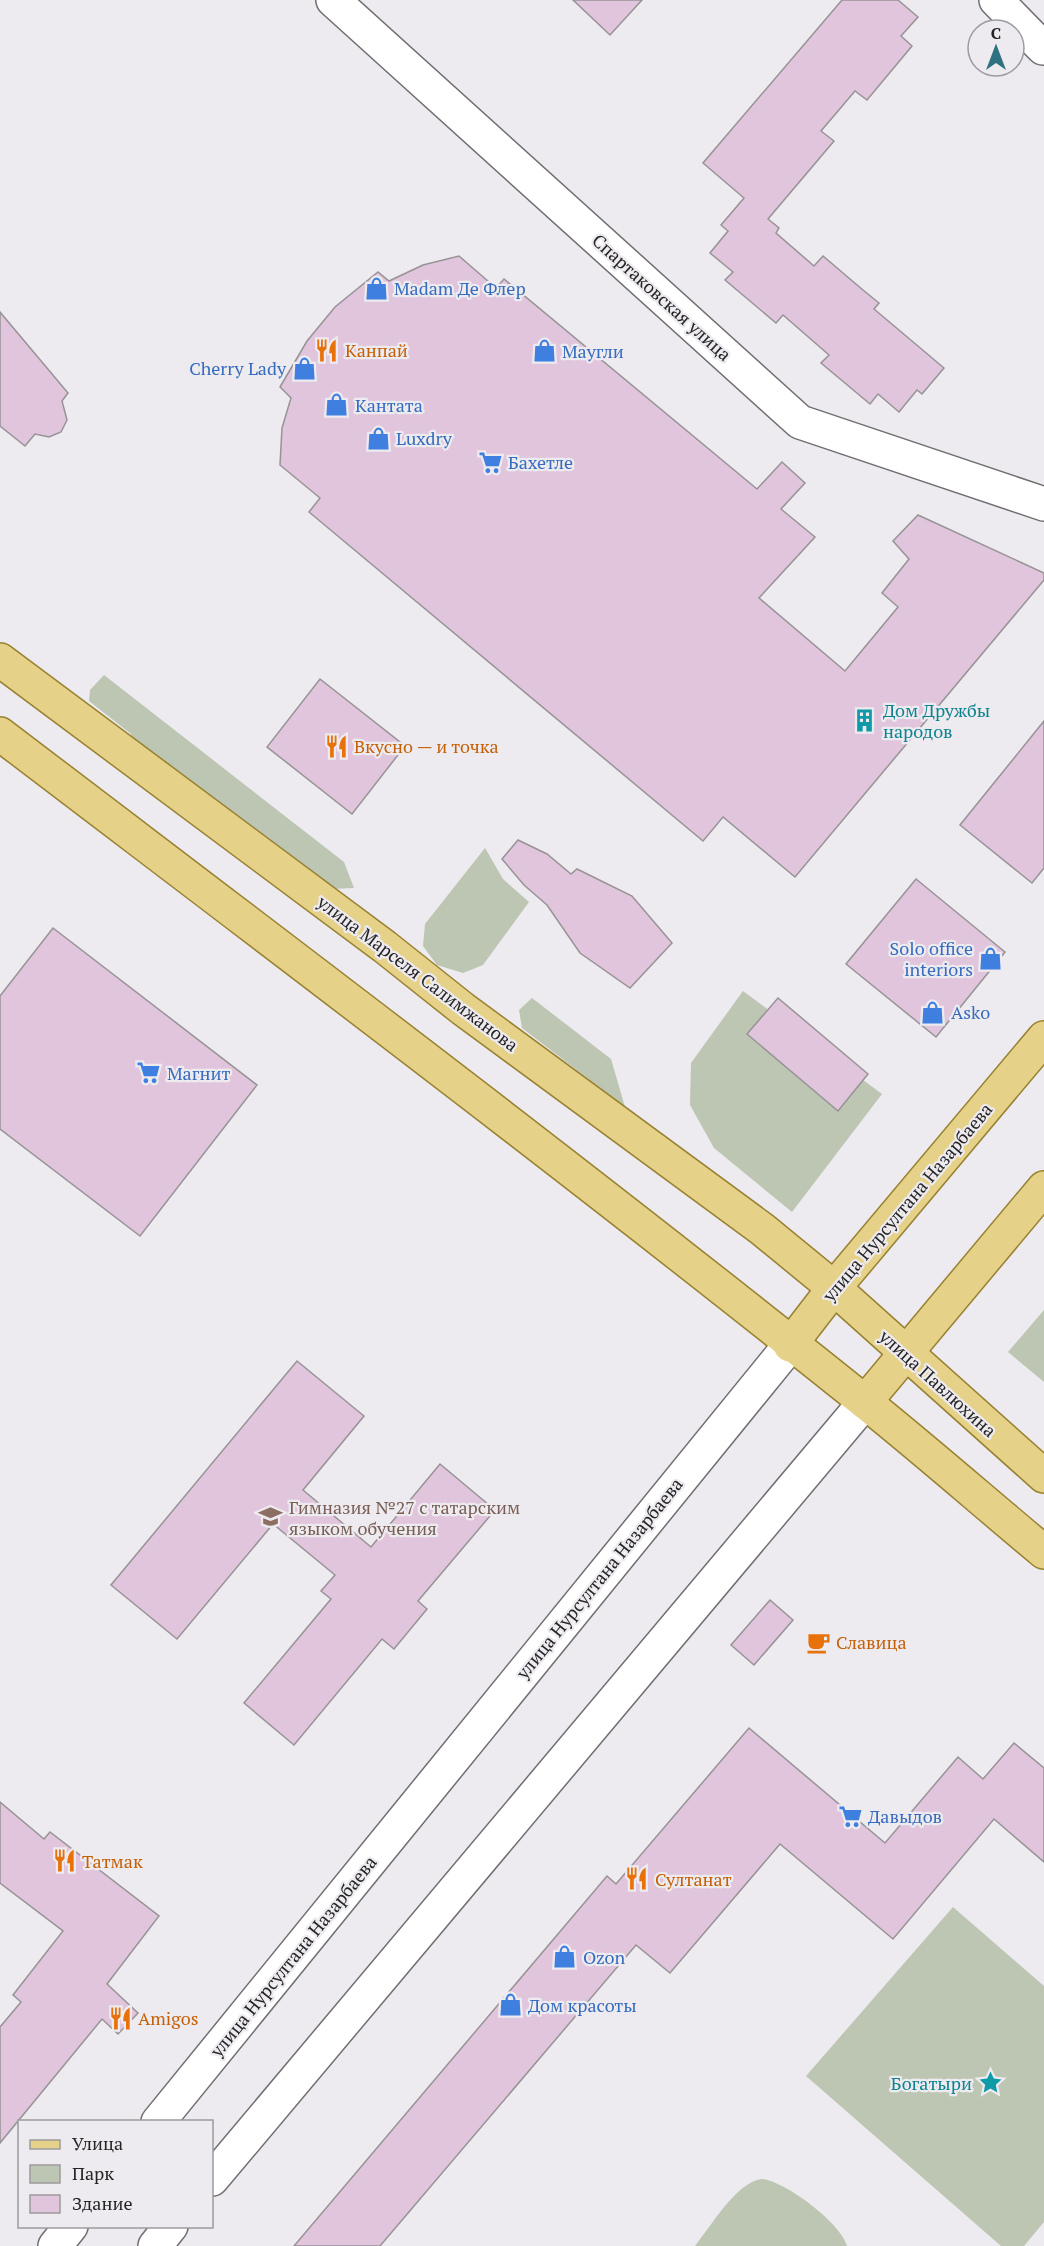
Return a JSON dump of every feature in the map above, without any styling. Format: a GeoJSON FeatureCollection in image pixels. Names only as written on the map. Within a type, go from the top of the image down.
{"type":"FeatureCollection","features":[{"type":"Feature","properties":{"kind":"main road","name":"Спартаковская улица"},"geometry":{"type":"LineString","coordinates":[[333,0],[800,422],[1044,504]]}},
{"type":"Feature","properties":{"kind":"main road"},"geometry":{"type":"LineString","coordinates":[[996,0],[1044,48]]}},
{"type":"Feature","properties":{"kind":"main road","name":"улица Марселя Салимжанова"},"geometry":{"type":"LineString","coordinates":[[0,660],[385,947],[463,1009],[762,1229],[834,1288]]}},
{"type":"Feature","properties":{"kind":"main road"},"geometry":{"type":"LineString","coordinates":[[0,734],[318,975],[713,1281],[790,1345],[865,1402],[1044,1552]]}},
{"type":"Feature","properties":{"kind":"main road","name":"улица Нурсултана Назарбаева"},"geometry":{"type":"LineString","coordinates":[[159,2120],[834,1288],[1044,1038]]}},
{"type":"Feature","properties":{"kind":"main road"},"geometry":{"type":"LineString","coordinates":[[213,2178],[1044,1188]]}},
{"type":"Feature","properties":{"kind":"main road","name":"улица Павлюхина"},"geometry":{"type":"LineString","coordinates":[[834,1288],[1044,1476]]}},
{"type":"Feature","properties":{"kind":"main road"},"geometry":{"type":"LineString","coordinates":[[55,2246],[69,2228]]}},
{"type":"Feature","properties":{"kind":"main road"},"geometry":{"type":"LineString","coordinates":[[155,2246],[169,2228]]}},
{"type":"Feature","properties":{"kind":"green space"},"geometry":{"type":"Polygon","coordinates":[[[104,675],[344,862],[354,888],[332,889],[132,749],[131,734],[89,701],[90,690],[104,675]]]}},
{"type":"Feature","properties":{"kind":"green space"},"geometry":{"type":"Polygon","coordinates":[[[485,848],[503,879],[529,902],[483,965],[463,973],[437,965],[423,946],[425,924],[485,848]]]}},
{"type":"Feature","properties":{"kind":"green space"},"geometry":{"type":"Polygon","coordinates":[[[743,991],[882,1094],[792,1212],[714,1148],[690,1105],[691,1063],[743,991]]]}},
{"type":"Feature","properties":{"kind":"green space"},"geometry":{"type":"Polygon","coordinates":[[[532,998],[611,1059],[625,1107],[522,1028],[519,1010],[532,998]]]}},
{"type":"Feature","properties":{"kind":"green space"},"geometry":{"type":"Polygon","coordinates":[[[1044,1310],[1044,1382],[1008,1352],[1044,1310]]]}},
{"type":"Feature","properties":{"kind":"green space"},"geometry":{"type":"Polygon","coordinates":[[[953,1907],[1044,1986],[1044,2222],[1024,2246],[1001,2246],[806,2076],[953,1907]]]}},
{"type":"Feature","properties":{"kind":"green space"},"geometry":{"type":"Polygon","coordinates":[[[761,2179],[771,2181],[797,2195],[824,2215],[835,2226],[847,2246],[695,2246],[733,2197],[742,2188],[761,2179]]]}},
{"type":"Feature","properties":{"kind":"building"},"geometry":{"type":"Polygon","coordinates":[[[573,0],[642,0],[610,35],[573,0]]]}},
{"type":"Feature","properties":{"kind":"building"},"geometry":{"type":"Polygon","coordinates":[[[842,0],[898,0],[918,17],[901,36],[912,46],[867,100],[855,91],[821,131],[834,141],[768,219],[779,228],[776,233],[814,266],[823,256],[879,303],[874,309],[944,368],[922,394],[917,390],[899,412],[878,394],[870,404],[821,363],[829,355],[783,315],[776,323],[725,280],[733,272],[710,253],[728,231],[721,225],[744,198],[703,163],[842,0]]]}},
{"type":"Feature","properties":{"kind":"building"},"geometry":{"type":"Polygon","coordinates":[[[459,256],[496,288],[504,279],[757,489],[782,462],[805,483],[781,509],[815,537],[759,598],[845,671],[898,607],[882,593],[909,559],[893,541],[918,515],[1044,573],[1044,580],[795,877],[723,817],[703,841],[309,512],[320,498],[280,465],[282,428],[291,398],[280,387],[307,341],[335,307],[378,272],[389,281],[423,265],[459,256]]]}},
{"type":"Feature","properties":{"kind":"building"},"geometry":{"type":"Polygon","coordinates":[[[0,312],[68,393],[62,401],[67,420],[61,432],[49,437],[35,434],[25,446],[0,426],[0,312]]]}},
{"type":"Feature","properties":{"kind":"building","name":"Вкусно — и точка"},"geometry":{"type":"Polygon","coordinates":[[[320,679],[405,746],[352,814],[267,747],[320,679]]]}},
{"type":"Feature","properties":{"kind":"building"},"geometry":{"type":"Polygon","coordinates":[[[1044,721],[1044,868],[1032,883],[960,825],[1044,721]]]}},
{"type":"Feature","properties":{"kind":"building"},"geometry":{"type":"Polygon","coordinates":[[[518,840],[547,854],[571,874],[577,869],[632,896],[672,943],[630,988],[580,953],[547,905],[524,885],[502,859],[518,840]]]}},
{"type":"Feature","properties":{"kind":"building"},"geometry":{"type":"Polygon","coordinates":[[[916,879],[1005,952],[936,1037],[846,964],[916,879]]]}},
{"type":"Feature","properties":{"kind":"building"},"geometry":{"type":"Polygon","coordinates":[[[53,928],[257,1085],[140,1236],[0,1129],[0,996],[53,928]]]}},
{"type":"Feature","properties":{"kind":"building"},"geometry":{"type":"Polygon","coordinates":[[[778,998],[868,1074],[838,1111],[747,1034],[778,998]]]}},
{"type":"Feature","properties":{"kind":"building"},"geometry":{"type":"Polygon","coordinates":[[[297,1361],[364,1416],[303,1490],[371,1547],[440,1464],[495,1510],[418,1601],[427,1609],[394,1649],[382,1639],[294,1745],[244,1703],[331,1599],[321,1591],[335,1575],[273,1524],[177,1639],[111,1585],[297,1361]]]}},
{"type":"Feature","properties":{"kind":"building"},"geometry":{"type":"Polygon","coordinates":[[[770,1600],[793,1620],[754,1665],[731,1645],[770,1600]]]}},
{"type":"Feature","properties":{"kind":"building"},"geometry":{"type":"Polygon","coordinates":[[[749,1728],[885,1843],[958,1757],[983,1779],[1014,1743],[1044,1768],[1044,1862],[994,1819],[893,1939],[780,1844],[670,1973],[636,1945],[380,2246],[294,2246],[607,1876],[616,1884],[749,1728]]]}},
{"type":"Feature","properties":{"kind":"building"},"geometry":{"type":"Polygon","coordinates":[[[0,1802],[44,1839],[50,1832],[159,1916],[107,1984],[138,2013],[118,2034],[102,2019],[0,2143],[0,2027],[21,2002],[13,1995],[63,1931],[0,1883],[0,1802]]]}},
{"type":"Feature","properties":{"kind":"place","name":"Madam Де Флер"},"geometry":{"type":"Point","coordinates":[376,288]}},
{"type":"Feature","properties":{"kind":"place","name":"Канпай"},"geometry":{"type":"Point","coordinates":[327,350]}},
{"type":"Feature","properties":{"kind":"place","name":"Маугли"},"geometry":{"type":"Point","coordinates":[544,351]}},
{"type":"Feature","properties":{"kind":"place","name":"Cherry Lady"},"geometry":{"type":"Point","coordinates":[304,368]}},
{"type":"Feature","properties":{"kind":"place","name":"Кантата"},"geometry":{"type":"Point","coordinates":[337,405]}},
{"type":"Feature","properties":{"kind":"place","name":"Luxdry"},"geometry":{"type":"Point","coordinates":[378,438]}},
{"type":"Feature","properties":{"kind":"place","name":"Бахетле"},"geometry":{"type":"Point","coordinates":[490,462]}},
{"type":"Feature","properties":{"kind":"place","name":"Дом Дружбы народов"},"geometry":{"type":"Point","coordinates":[865,720]}},
{"type":"Feature","properties":{"kind":"place","name":"Вкусно — и точка"},"geometry":{"type":"Point","coordinates":[336,746]}},
{"type":"Feature","properties":{"kind":"place","name":"Solo office interiors"},"geometry":{"type":"Point","coordinates":[991,958]}},
{"type":"Feature","properties":{"kind":"place","name":"Asko"},"geometry":{"type":"Point","coordinates":[933,1012]}},
{"type":"Feature","properties":{"kind":"place","name":"Магнит"},"geometry":{"type":"Point","coordinates":[149,1073]}},
{"type":"Feature","properties":{"kind":"place","name":"Гимназия №27 с татарским языком обучения"},"geometry":{"type":"Point","coordinates":[271,1517]}},
{"type":"Feature","properties":{"kind":"place","name":"Славица"},"geometry":{"type":"Point","coordinates":[818,1642]}},
{"type":"Feature","properties":{"kind":"place","name":"Давыдов"},"geometry":{"type":"Point","coordinates":[850,1816]}},
{"type":"Feature","properties":{"kind":"place","name":"Татмак"},"geometry":{"type":"Point","coordinates":[64,1861]}},
{"type":"Feature","properties":{"kind":"place","name":"Султанат"},"geometry":{"type":"Point","coordinates":[637,1879]}},
{"type":"Feature","properties":{"kind":"place","name":"Ozon"},"geometry":{"type":"Point","coordinates":[565,1957]}},
{"type":"Feature","properties":{"kind":"place","name":"Дом красоты"},"geometry":{"type":"Point","coordinates":[510,2005]}},
{"type":"Feature","properties":{"kind":"place","name":"Amigos"},"geometry":{"type":"Point","coordinates":[120,2018]}},
{"type":"Feature","properties":{"kind":"place","name":"Богатыри"},"geometry":{"type":"Point","coordinates":[990,2083]}}]}
